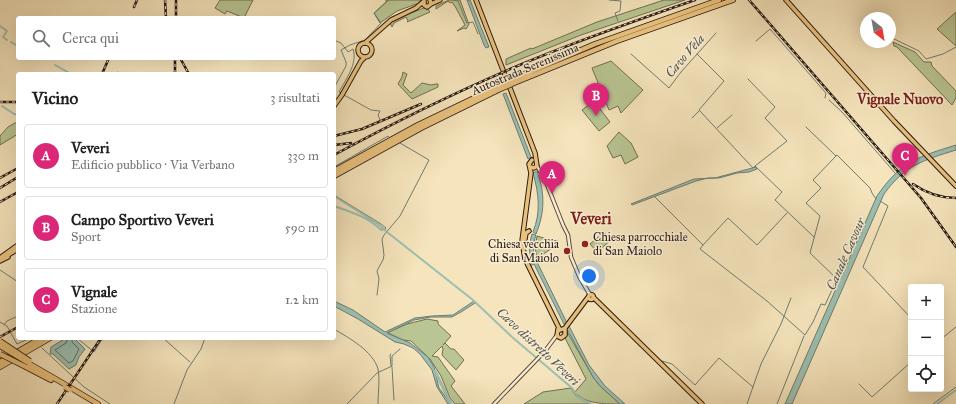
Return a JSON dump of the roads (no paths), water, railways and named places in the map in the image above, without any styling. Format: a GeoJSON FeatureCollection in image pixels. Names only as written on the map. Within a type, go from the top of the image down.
{"type":"FeatureCollection","features":[{"type":"Feature","properties":{"kind":"highway","name":"Autostrada Serenissima"},"geometry":{"type":"LineString","coordinates":[[336,170],[418,125],[583,49],[719,0]]}},
{"type":"Feature","properties":{"kind":"highway","name":"Autostrada Serenissima"},"geometry":{"type":"LineString","coordinates":[[513,81],[630,36],[733,0]]}},
{"type":"Feature","properties":{"kind":"highway"},"geometry":{"type":"LineString","coordinates":[[620,42],[703,11]]}},
{"type":"Feature","properties":{"kind":"highway"},"geometry":{"type":"LineString","coordinates":[[554,66],[567,62]]}},
{"type":"Feature","properties":{"kind":"highway","name":"Autostrada Serenissima"},"geometry":{"type":"LineString","coordinates":[[336,175],[495,89]]}},
{"type":"Feature","properties":{"kind":"highway"},"geometry":{"type":"LineString","coordinates":[[0,362],[38,340]]}},
{"type":"Feature","properties":{"kind":"highway"},"geometry":{"type":"LineString","coordinates":[[0,366],[46,340]]}},
{"type":"Feature","properties":{"kind":"highway"},"geometry":{"type":"LineString","coordinates":[[0,341],[28,364]]}},
{"type":"Feature","properties":{"kind":"highway"},"geometry":{"type":"LineString","coordinates":[[0,347],[66,386],[93,404]]}},
{"type":"Feature","properties":{"kind":"highway"},"geometry":{"type":"LineString","coordinates":[[0,354],[28,364]]}},
{"type":"Feature","properties":{"kind":"highway"},"geometry":{"type":"LineString","coordinates":[[70,389],[98,404]]}},
{"type":"Feature","properties":{"kind":"main road"},"geometry":{"type":"LineString","coordinates":[[416,8],[429,6],[430,2],[440,0]]}},
{"type":"Feature","properties":{"kind":"main road"},"geometry":{"type":"LineString","coordinates":[[476,0],[534,154],[534,164],[531,172],[522,242],[523,250],[528,265],[561,327],[561,332]]}},
{"type":"Feature","properties":{"kind":"main road"},"geometry":{"type":"LineString","coordinates":[[786,0],[852,75],[956,186]]}},
{"type":"Feature","properties":{"kind":"main road"},"geometry":{"type":"LineString","coordinates":[[424,1],[425,7]]}},
{"type":"Feature","properties":{"kind":"main road"},"geometry":{"type":"LineString","coordinates":[[356,68],[360,55],[358,48],[361,44],[365,43],[374,36],[391,20],[416,8],[424,1]]}},
{"type":"Feature","properties":{"kind":"main road"},"geometry":{"type":"LineString","coordinates":[[336,103],[356,68],[364,57],[371,53],[371,43],[374,36]]}},
{"type":"Feature","properties":{"kind":"main road"},"geometry":{"type":"LineString","coordinates":[[365,43],[371,47]]}},
{"type":"Feature","properties":{"kind":"main road"},"geometry":{"type":"LineString","coordinates":[[360,55],[364,57]]}},
{"type":"Feature","properties":{"kind":"main road"},"geometry":{"type":"LineString","coordinates":[[523,250],[525,235],[529,232]]}},
{"type":"Feature","properties":{"kind":"main road"},"geometry":{"type":"LineString","coordinates":[[0,260],[16,247]]}},
{"type":"Feature","properties":{"kind":"main road"},"geometry":{"type":"LineString","coordinates":[[0,260],[16,251]]}},
{"type":"Feature","properties":{"kind":"main road"},"geometry":{"type":"LineString","coordinates":[[561,332],[591,297],[601,304],[702,404]]}},
{"type":"Feature","properties":{"kind":"main road"},"geometry":{"type":"LineString","coordinates":[[552,312],[561,332]]}},
{"type":"Feature","properties":{"kind":"street"},"geometry":{"type":"LineString","coordinates":[[534,164],[546,182],[568,235],[571,258],[591,297]]}},
{"type":"Feature","properties":{"kind":"street"},"geometry":{"type":"LineString","coordinates":[[494,404],[538,359],[561,332]]}},
{"type":"Feature","properties":{"kind":"water"},"geometry":{"type":"Polygon","coordinates":[[[467,0],[470,0],[489,47],[486,48],[484,45],[467,0]]]}},
{"type":"Feature","properties":{"kind":"water"},"geometry":{"type":"Polygon","coordinates":[[[506,93],[531,157],[528,159],[503,94],[506,93]]]}},
{"type":"Feature","properties":{"kind":"water"},"geometry":{"type":"Polygon","coordinates":[[[956,145],[956,150],[934,157],[908,170],[892,184],[884,194],[792,404],[785,404],[877,196],[894,175],[911,162],[931,153],[956,145]]]}},
{"type":"Feature","properties":{"kind":"water"},"geometry":{"type":"Polygon","coordinates":[[[756,167],[757,169],[749,172],[715,178],[756,167]]]}},
{"type":"Feature","properties":{"kind":"water"},"geometry":{"type":"Polygon","coordinates":[[[537,171],[540,179],[543,202],[541,218],[536,234],[533,232],[536,225],[538,203],[537,188],[533,173],[537,171]]]}},
{"type":"Feature","properties":{"kind":"water"},"geometry":{"type":"Polygon","coordinates":[[[706,178],[632,205],[631,204],[694,179],[706,178]]]}},
{"type":"Feature","properties":{"kind":"water"},"geometry":{"type":"Polygon","coordinates":[[[532,234],[536,235],[533,248],[536,261],[539,259],[540,260],[537,262],[567,323],[565,326],[534,264],[530,266],[533,262],[530,255],[530,241],[532,234]]]}},
{"type":"Feature","properties":{"kind":"water"},"geometry":{"type":"Polygon","coordinates":[[[474,301],[475,303],[452,317],[431,317],[414,320],[387,333],[410,343],[428,357],[434,367],[439,388],[451,404],[448,404],[437,387],[432,370],[420,354],[413,348],[395,342],[336,307],[336,302],[353,310],[385,332],[415,318],[453,315],[474,301]]]}},
{"type":"Feature","properties":{"kind":"water"},"geometry":{"type":"Polygon","coordinates":[[[569,326],[589,365],[605,386],[625,404],[620,404],[600,386],[593,377],[567,329],[569,326]]]}},
{"type":"Feature","properties":{"kind":"water"},"geometry":{"type":"Polygon","coordinates":[[[63,340],[76,340],[85,349],[79,357],[76,365],[69,369],[53,354],[50,354],[51,347],[63,340]]]}},
{"type":"Feature","properties":{"kind":"waterway","name":"Cavo distretto Veveri"},"geometry":{"type":"LineString","coordinates":[[336,84],[346,66],[341,50],[365,40],[381,23],[374,13],[389,0]]}},
{"type":"Feature","properties":{"kind":"waterway"},"geometry":{"type":"LineString","coordinates":[[453,0],[458,1],[467,23],[473,22],[478,34]]}},
{"type":"Feature","properties":{"kind":"waterway","name":"Cavo Vela"},"geometry":{"type":"LineString","coordinates":[[609,0],[621,1],[620,11],[615,13],[618,21]]}},
{"type":"Feature","properties":{"kind":"waterway"},"geometry":{"type":"LineString","coordinates":[[0,26],[7,31],[3,37],[7,40]]}},
{"type":"Feature","properties":{"kind":"waterway","name":"Cavo Vela"},"geometry":{"type":"LineString","coordinates":[[756,41],[770,29],[826,93],[825,98]]}},
{"type":"Feature","properties":{"kind":"waterway","name":"Cavo Vela"},"geometry":{"type":"LineString","coordinates":[[631,54],[669,88],[681,72],[716,33]]}},
{"type":"Feature","properties":{"kind":"waterway"},"geometry":{"type":"LineString","coordinates":[[896,40],[919,51],[926,59],[943,54],[956,47]]}},
{"type":"Feature","properties":{"kind":"waterway"},"geometry":{"type":"LineString","coordinates":[[336,41],[341,43],[348,52],[353,49],[354,54],[353,65],[339,92],[341,93]]}},
{"type":"Feature","properties":{"kind":"waterway"},"geometry":{"type":"LineString","coordinates":[[11,42],[16,45]]}},
{"type":"Feature","properties":{"kind":"waterway"},"geometry":{"type":"LineString","coordinates":[[697,54],[724,81],[699,110],[753,168],[755,166]]}},
{"type":"Feature","properties":{"kind":"waterway"},"geometry":{"type":"LineString","coordinates":[[55,65],[67,72]]}},
{"type":"Feature","properties":{"kind":"waterway"},"geometry":{"type":"LineString","coordinates":[[748,79],[775,107],[765,118],[787,141],[755,166],[782,192],[775,200],[814,237]]}},
{"type":"Feature","properties":{"kind":"waterway"},"geometry":{"type":"LineString","coordinates":[[344,95],[371,110],[380,111],[378,115],[380,120]]}},
{"type":"Feature","properties":{"kind":"waterway","name":"Cavo Vela"},"geometry":{"type":"LineString","coordinates":[[829,100],[842,112],[895,173]]}},
{"type":"Feature","properties":{"kind":"waterway"},"geometry":{"type":"LineString","coordinates":[[2,106],[16,114]]}},
{"type":"Feature","properties":{"kind":"waterway"},"geometry":{"type":"LineString","coordinates":[[692,118],[699,111]]}},
{"type":"Feature","properties":{"kind":"waterway"},"geometry":{"type":"LineString","coordinates":[[717,128],[732,115]]}},
{"type":"Feature","properties":{"kind":"waterway"},"geometry":{"type":"LineString","coordinates":[[806,127],[870,188],[876,199]]}},
{"type":"Feature","properties":{"kind":"waterway"},"geometry":{"type":"LineString","coordinates":[[336,166],[388,136],[389,137]]}},
{"type":"Feature","properties":{"kind":"waterway"},"geometry":{"type":"LineString","coordinates":[[377,295],[379,279],[377,271],[384,255],[382,239],[400,216],[429,160],[400,143]]}},
{"type":"Feature","properties":{"kind":"waterway","name":"Canale Cavour"},"geometry":{"type":"LineString","coordinates":[[703,245],[700,249],[767,301],[805,335],[821,304],[825,305],[837,279],[810,253],[820,216],[806,203],[821,188],[813,180],[836,156]]}},
{"type":"Feature","properties":{"kind":"waterway","name":"Cavo distretto Veveri"},"geometry":{"type":"LineString","coordinates":[[336,196],[381,224],[386,228],[384,230]]}},
{"type":"Feature","properties":{"kind":"waterway","name":"Cavo distretto Veveri"},"geometry":{"type":"LineString","coordinates":[[336,197],[378,224],[386,231]]}},
{"type":"Feature","properties":{"kind":"waterway"},"geometry":{"type":"LineString","coordinates":[[655,197],[703,245],[728,218],[757,245],[787,213]]}},
{"type":"Feature","properties":{"kind":"waterway"},"geometry":{"type":"LineString","coordinates":[[880,201],[888,206],[863,267],[908,315]]}},
{"type":"Feature","properties":{"kind":"waterway","name":"Cavo distretto Veveri"},"geometry":{"type":"LineString","coordinates":[[336,207],[359,215],[376,225],[381,230],[383,229]]}},
{"type":"Feature","properties":{"kind":"waterway","name":"Cavo distretto Veveri"},"geometry":{"type":"LineString","coordinates":[[387,232],[473,300]]}},
{"type":"Feature","properties":{"kind":"waterway"},"geometry":{"type":"LineString","coordinates":[[0,270],[16,281]]}},
{"type":"Feature","properties":{"kind":"waterway"},"geometry":{"type":"LineString","coordinates":[[747,404],[761,364],[781,324],[791,298]]}},
{"type":"Feature","properties":{"kind":"waterway","name":"Cavo distretto Veveri"},"geometry":{"type":"LineString","coordinates":[[474,301],[512,337],[572,388],[578,397],[591,404]]}},
{"type":"Feature","properties":{"kind":"waterway"},"geometry":{"type":"LineString","coordinates":[[4,325],[7,321],[16,317]]}},
{"type":"Feature","properties":{"kind":"waterway"},"geometry":{"type":"LineString","coordinates":[[0,322],[7,326],[17,344],[26,340]]}},
{"type":"Feature","properties":{"kind":"waterway"},"geometry":{"type":"LineString","coordinates":[[944,337],[956,327]]}},
{"type":"Feature","properties":{"kind":"waterway"},"geometry":{"type":"LineString","coordinates":[[336,330],[360,346],[375,362],[379,373],[378,404]]}},
{"type":"Feature","properties":{"kind":"waterway"},"geometry":{"type":"LineString","coordinates":[[777,404],[804,336]]}},
{"type":"Feature","properties":{"kind":"waterway"},"geometry":{"type":"LineString","coordinates":[[79,340],[94,352],[102,340]]}},
{"type":"Feature","properties":{"kind":"waterway"},"geometry":{"type":"LineString","coordinates":[[165,340],[190,362]]}},
{"type":"Feature","properties":{"kind":"waterway"},"geometry":{"type":"LineString","coordinates":[[174,404],[187,370],[201,349],[204,340]]}},
{"type":"Feature","properties":{"kind":"waterway"},"geometry":{"type":"LineString","coordinates":[[42,348],[84,387],[110,404]]}},
{"type":"Feature","properties":{"kind":"waterway"},"geometry":{"type":"LineString","coordinates":[[347,404],[377,373],[392,366],[392,356],[400,349]]}},
{"type":"Feature","properties":{"kind":"waterway"},"geometry":{"type":"LineString","coordinates":[[391,354],[391,366]]}},
{"type":"Feature","properties":{"kind":"waterway"},"geometry":{"type":"LineString","coordinates":[[662,361],[672,364],[695,385],[719,358],[753,387]]}},
{"type":"Feature","properties":{"kind":"waterway"},"geometry":{"type":"LineString","coordinates":[[859,384],[872,397],[908,365]]}},
{"type":"Feature","properties":{"kind":"waterway"},"geometry":{"type":"LineString","coordinates":[[392,367],[394,400]]}},
{"type":"Feature","properties":{"kind":"waterway"},"geometry":{"type":"LineString","coordinates":[[435,371],[451,404]]}},
{"type":"Feature","properties":{"kind":"waterway"},"geometry":{"type":"LineString","coordinates":[[933,404],[956,387]]}},
{"type":"Feature","properties":{"kind":"waterway"},"geometry":{"type":"LineString","coordinates":[[937,404],[956,390]]}},
{"type":"Feature","properties":{"kind":"railway"},"geometry":{"type":"LineString","coordinates":[[134,7],[137,0]]}},
{"type":"Feature","properties":{"kind":"railway"},"geometry":{"type":"LineString","coordinates":[[165,0],[166,16]]}},
{"type":"Feature","properties":{"kind":"railway"},"geometry":{"type":"LineString","coordinates":[[176,0],[176,16]]}},
{"type":"Feature","properties":{"kind":"railway"},"geometry":{"type":"LineString","coordinates":[[336,154],[427,107],[522,64],[586,38],[695,0]]}},
{"type":"Feature","properties":{"kind":"railway"},"geometry":{"type":"LineString","coordinates":[[749,0],[921,198],[956,247]]}},
{"type":"Feature","properties":{"kind":"railway"},"geometry":{"type":"LineString","coordinates":[[103,72],[108,60]]}},
{"type":"Feature","properties":{"kind":"railway"},"geometry":{"type":"LineString","coordinates":[[175,60],[175,72]]}},
{"type":"Feature","properties":{"kind":"railway"},"geometry":{"type":"LineString","coordinates":[[181,60],[188,72]]}},
{"type":"Feature","properties":{"kind":"railway"},"geometry":{"type":"LineString","coordinates":[[0,102],[16,102]]}},
{"type":"Feature","properties":{"kind":"railway"},"geometry":{"type":"LineString","coordinates":[[336,136],[362,129],[421,104]]}},
{"type":"Feature","properties":{"kind":"railway"},"geometry":{"type":"LineString","coordinates":[[336,145],[351,143]]}},
{"type":"Feature","properties":{"kind":"railway"},"geometry":{"type":"LineString","coordinates":[[0,178],[16,169]]}},
{"type":"Feature","properties":{"kind":"railway"},"geometry":{"type":"LineString","coordinates":[[0,188],[16,178]]}},
{"type":"Feature","properties":{"kind":"railway"},"geometry":{"type":"LineString","coordinates":[[913,184],[933,194],[956,198]]}},
{"type":"Feature","properties":{"kind":"railway"},"geometry":{"type":"LineString","coordinates":[[0,202],[16,193]]}},
{"type":"Feature","properties":{"kind":"railway"},"geometry":{"type":"LineString","coordinates":[[0,337],[16,328]]}},
{"type":"Feature","properties":{"kind":"railway"},"geometry":{"type":"LineString","coordinates":[[57,404],[100,340]]}},
{"type":"Feature","properties":{"kind":"place","name":"Campo Sportivo Veveri"},"geometry":{"type":"Point","coordinates":[596,116]}},
{"type":"Feature","properties":{"kind":"place","name":"Vignale"},"geometry":{"type":"Point","coordinates":[905,176]}},
{"type":"Feature","properties":{"kind":"place","name":"Veveri"},"geometry":{"type":"Point","coordinates":[552,194]}},
{"type":"Feature","properties":{"kind":"place","name":"Chiesa parrocchiale di San Maiolo"},"geometry":{"type":"Point","coordinates":[585,244]}},
{"type":"Feature","properties":{"kind":"place","name":"Chiesa vecchia di San Maiolo"},"geometry":{"type":"Point","coordinates":[567,251]}},
{"type":"Feature","properties":{"kind":"district","name":"Vignale Nuovo"},"geometry":{"type":"Point","coordinates":[900,99]}},
{"type":"Feature","properties":{"kind":"district","name":"Veveri"},"geometry":{"type":"Point","coordinates":[591,218]}}]}
